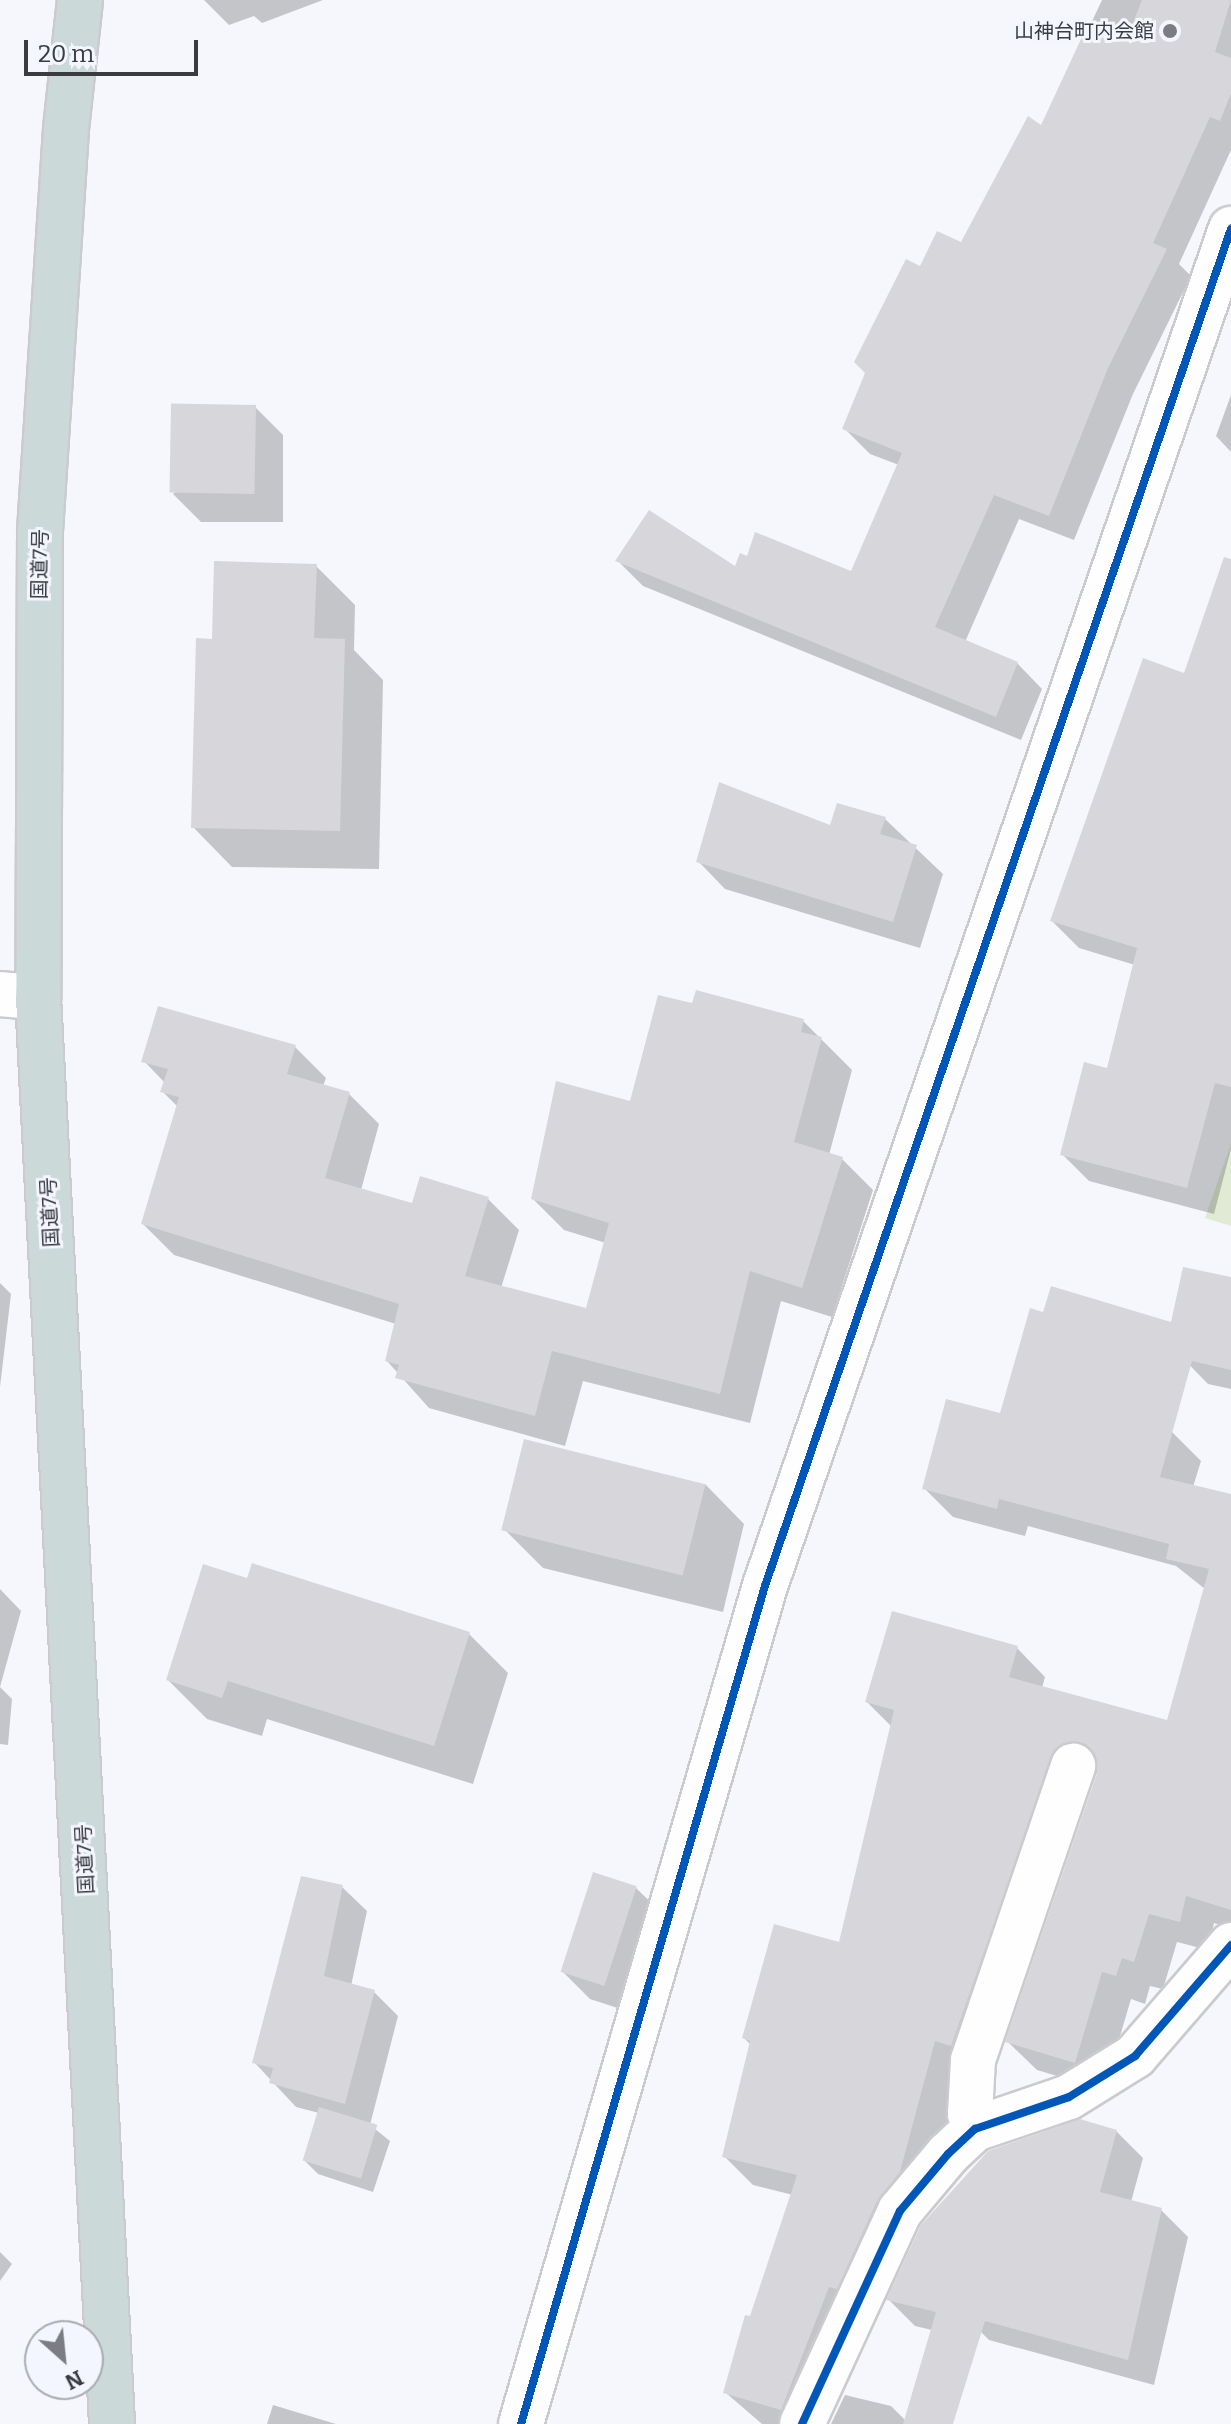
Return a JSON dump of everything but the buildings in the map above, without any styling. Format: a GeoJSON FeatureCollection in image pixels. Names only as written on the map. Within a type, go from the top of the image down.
{"type":"FeatureCollection","features":[{"type":"Feature","properties":{"kind":"highway","name":"国道7号"},"geometry":{"type":"LineString","coordinates":[[80,0],[66,129],[40,532],[19,996],[112,2424]]}},
{"type":"Feature","properties":{"kind":"street"},"geometry":{"type":"LineString","coordinates":[[521,2424],[765,1586],[1231,229]]}},
{"type":"Feature","properties":{"kind":"street"},"geometry":{"type":"LineString","coordinates":[[975,2129],[970,2114],[973,2060],[1073,1766]]}},
{"type":"Feature","properties":{"kind":"street"},"geometry":{"type":"LineString","coordinates":[[802,2424],[900,2211],[975,2129],[1069,2097],[1135,2056],[1231,1945]]}},
{"type":"Feature","properties":{"kind":"green space"},"geometry":{"type":"Polygon","coordinates":[[[1231,1144],[1231,1226],[1205,1218],[1231,1144]]]}},
{"type":"Feature","properties":{"kind":"cycle path"},"geometry":{"type":"LineString","coordinates":[[521,2424],[765,1586],[1231,229]]}},
{"type":"Feature","properties":{"kind":"cycle path"},"geometry":{"type":"LineString","coordinates":[[802,2424],[900,2211],[948,2154],[975,2129],[1069,2097],[1135,2056],[1231,1945]]}},
{"type":"Feature","properties":{"kind":"place","name":"山神台町内会館"},"geometry":{"type":"Point","coordinates":[1170,31]}}]}
